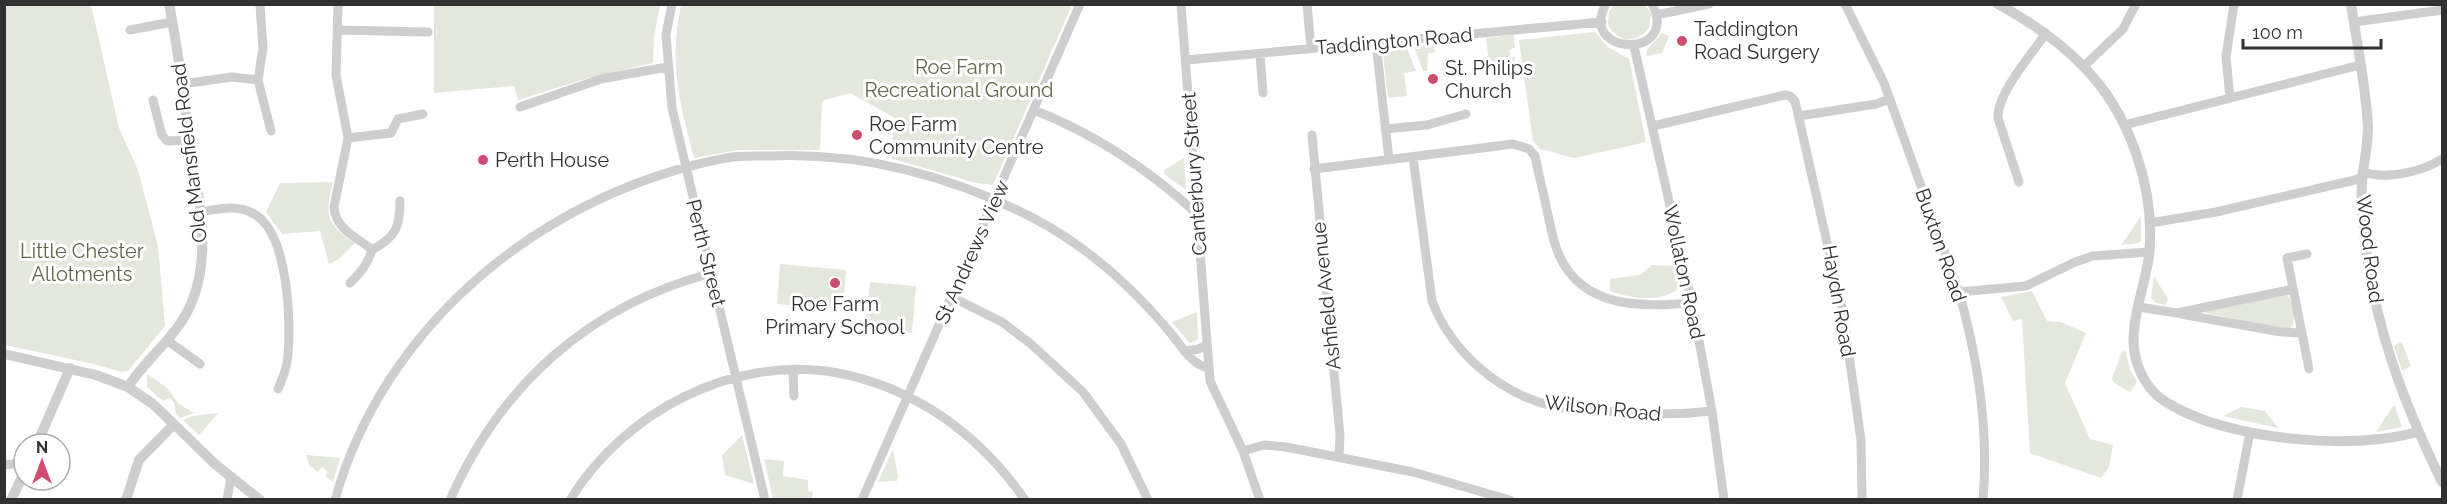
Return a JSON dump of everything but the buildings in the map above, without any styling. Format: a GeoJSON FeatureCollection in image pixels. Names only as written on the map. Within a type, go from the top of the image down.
{"type":"FeatureCollection","features":[{"type":"Feature","properties":{"kind":"street","name":"Old Mansfield Road"},"geometry":{"type":"LineString","coordinates":[[128,387],[138,372],[168,341],[186,316],[197,287],[201,258],[200,212],[169,4]]}},
{"type":"Feature","properties":{"kind":"street"},"geometry":{"type":"LineString","coordinates":[[338,4],[337,86],[348,138],[334,213],[342,228],[372,250]]}},
{"type":"Feature","properties":{"kind":"street","name":"Perth Street"},"geometry":{"type":"LineString","coordinates":[[672,4],[666,35],[672,108],[765,500]]}},
{"type":"Feature","properties":{"kind":"street","name":"St Andrews View"},"geometry":{"type":"LineString","coordinates":[[862,500],[1080,4]]}},
{"type":"Feature","properties":{"kind":"street","name":"Canterbury Street"},"geometry":{"type":"LineString","coordinates":[[1181,4],[1211,386],[1243,451],[1260,500]]}},
{"type":"Feature","properties":{"kind":"street"},"geometry":{"type":"LineString","coordinates":[[1307,4],[1311,48]]}},
{"type":"Feature","properties":{"kind":"street"},"geometry":{"type":"LineString","coordinates":[[1606,4],[1602,22],[1606,33],[1614,41],[1635,46],[1645,42],[1656,25],[1656,15],[1652,4]]}},
{"type":"Feature","properties":{"kind":"street"},"geometry":{"type":"LineString","coordinates":[[1656,15],[1708,4]]}},
{"type":"Feature","properties":{"kind":"street","name":"Buxton Road"},"geometry":{"type":"LineString","coordinates":[[1845,4],[1877,66],[1890,99],[1959,292],[1969,327],[1983,419],[1983,500]]}},
{"type":"Feature","properties":{"kind":"street"},"geometry":{"type":"LineString","coordinates":[[1998,4],[2046,33],[2084,66],[2116,109],[2124,125],[2140,169],[2150,223],[2149,252],[2134,333],[2135,356],[2143,377],[2156,394],[2166,402],[2198,417],[2250,432],[2311,440],[2348,441],[2394,438],[2417,432]]}},
{"type":"Feature","properties":{"kind":"street"},"geometry":{"type":"LineString","coordinates":[[2084,66],[2123,29],[2136,4]]}},
{"type":"Feature","properties":{"kind":"street"},"geometry":{"type":"LineString","coordinates":[[2230,98],[2226,57],[2234,4]]}},
{"type":"Feature","properties":{"kind":"street","name":"Wood Road"},"geometry":{"type":"LineString","coordinates":[[2351,4],[2368,125],[2363,174],[2365,242],[2374,295],[2388,349],[2417,432],[2442,482]]}},
{"type":"Feature","properties":{"kind":"street"},"geometry":{"type":"LineString","coordinates":[[260,5],[263,48],[258,80],[271,130]]}},
{"type":"Feature","properties":{"kind":"street"},"geometry":{"type":"LineString","coordinates":[[2354,22],[2442,10]]}},
{"type":"Feature","properties":{"kind":"street"},"geometry":{"type":"LineString","coordinates":[[130,30],[172,22]]}},
{"type":"Feature","properties":{"kind":"street","name":"Taddington Road"},"geometry":{"type":"LineString","coordinates":[[1185,60],[1602,22]]}},
{"type":"Feature","properties":{"kind":"street"},"geometry":{"type":"LineString","coordinates":[[338,30],[428,32]]}},
{"type":"Feature","properties":{"kind":"street"},"geometry":{"type":"LineString","coordinates":[[2019,182],[1998,118],[1998,110],[2004,96],[2046,33]]}},
{"type":"Feature","properties":{"kind":"street"},"geometry":{"type":"LineString","coordinates":[[1376,43],[1389,159]]}},
{"type":"Feature","properties":{"kind":"street","name":"Wollaton Road"},"geometry":{"type":"LineString","coordinates":[[1635,46],[1692,303],[1712,411],[1724,500]]}},
{"type":"Feature","properties":{"kind":"street"},"geometry":{"type":"LineString","coordinates":[[1260,54],[1263,93]]}},
{"type":"Feature","properties":{"kind":"street"},"geometry":{"type":"LineString","coordinates":[[2124,125],[2360,65]]}},
{"type":"Feature","properties":{"kind":"street"},"geometry":{"type":"LineString","coordinates":[[520,107],[601,79],[667,67]]}},
{"type":"Feature","properties":{"kind":"street"},"geometry":{"type":"LineString","coordinates":[[182,84],[232,77],[258,80]]}},
{"type":"Feature","properties":{"kind":"street","name":"Haydn Road"},"geometry":{"type":"LineString","coordinates":[[1653,126],[1785,95],[1793,97],[1800,116],[1843,313],[1861,440],[1862,500]]}},
{"type":"Feature","properties":{"kind":"street"},"geometry":{"type":"LineString","coordinates":[[1800,116],[1876,104],[1890,99]]}},
{"type":"Feature","properties":{"kind":"street"},"geometry":{"type":"LineString","coordinates":[[153,100],[162,135],[167,141],[190,140]]}},
{"type":"Feature","properties":{"kind":"street"},"geometry":{"type":"LineString","coordinates":[[1034,110],[1065,123],[1119,152],[1161,181],[1196,213]]}},
{"type":"Feature","properties":{"kind":"street"},"geometry":{"type":"LineString","coordinates":[[348,138],[391,133],[398,119],[423,114]]}},
{"type":"Feature","properties":{"kind":"street"},"geometry":{"type":"LineString","coordinates":[[1385,129],[1427,125],[1466,114]]}},
{"type":"Feature","properties":{"kind":"street"},"geometry":{"type":"LineString","coordinates":[[156,117],[168,115]]}},
{"type":"Feature","properties":{"kind":"street","name":"Ashfield Avenue"},"geometry":{"type":"LineString","coordinates":[[1312,135],[1340,436],[1339,456]]}},
{"type":"Feature","properties":{"kind":"street"},"geometry":{"type":"LineString","coordinates":[[1314,170],[1513,144],[1529,149],[1535,156],[1554,243],[1564,263],[1579,280],[1600,295],[1622,303],[1648,306],[1692,303]]}},
{"type":"Feature","properties":{"kind":"street"},"geometry":{"type":"LineString","coordinates":[[335,500],[353,447],[385,387],[426,332],[467,288],[516,246],[573,211],[609,193],[653,176],[728,157],[790,155],[847,159],[928,175],[995,200],[1037,220],[1084,250],[1143,302],[1198,364],[1209,368]]}},
{"type":"Feature","properties":{"kind":"street","name":"Wilson Road"},"geometry":{"type":"LineString","coordinates":[[1413,157],[1432,301],[1438,318],[1454,342],[1479,367],[1513,392],[1550,405],[1676,415],[1712,411]]}},
{"type":"Feature","properties":{"kind":"street"},"geometry":{"type":"LineString","coordinates":[[2150,223],[2216,212],[2355,180],[2363,174],[2416,171],[2429,167],[2442,159]]}},
{"type":"Feature","properties":{"kind":"street"},"geometry":{"type":"LineString","coordinates":[[350,284],[362,271],[372,250],[384,243],[400,223],[400,201]]}},
{"type":"Feature","properties":{"kind":"street"},"geometry":{"type":"LineString","coordinates":[[200,212],[230,208],[248,211],[261,218],[273,235],[285,280],[288,320],[288,355],[279,389]]}},
{"type":"Feature","properties":{"kind":"street"},"geometry":{"type":"LineString","coordinates":[[1959,292],[2026,286],[2075,262],[2094,256],[2149,252]]}},
{"type":"Feature","properties":{"kind":"street"},"geometry":{"type":"LineString","coordinates":[[2307,254],[2287,258],[2300,333],[2309,369]]}},
{"type":"Feature","properties":{"kind":"street"},"geometry":{"type":"LineString","coordinates":[[450,500],[475,451],[499,413],[528,380],[560,350],[599,321],[636,300],[669,285],[712,273]]}},
{"type":"Feature","properties":{"kind":"street"},"geometry":{"type":"LineString","coordinates":[[2177,313],[2293,289]]}},
{"type":"Feature","properties":{"kind":"street"},"geometry":{"type":"LineString","coordinates":[[952,297],[1002,321],[1031,344],[1083,392],[1121,444],[1148,500]]}},
{"type":"Feature","properties":{"kind":"street"},"geometry":{"type":"LineString","coordinates":[[2139,307],[2281,332],[2300,333]]}},
{"type":"Feature","properties":{"kind":"street"},"geometry":{"type":"LineString","coordinates":[[168,341],[200,364]]}},
{"type":"Feature","properties":{"kind":"street"},"geometry":{"type":"LineString","coordinates":[[1186,351],[1199,349],[1207,344]]}},
{"type":"Feature","properties":{"kind":"street"},"geometry":{"type":"LineString","coordinates":[[4,354],[70,368],[128,387],[149,401],[231,477],[260,500]]}},
{"type":"Feature","properties":{"kind":"street"},"geometry":{"type":"LineString","coordinates":[[42,432],[70,368]]}},
{"type":"Feature","properties":{"kind":"street"},"geometry":{"type":"LineString","coordinates":[[793,370],[794,396]]}},
{"type":"Feature","properties":{"kind":"street"},"geometry":{"type":"LineString","coordinates":[[570,500],[597,462],[648,417],[687,395],[737,377],[793,370],[838,373],[872,382],[908,396],[956,426],[981,447],[1004,471],[1025,500]]}},
{"type":"Feature","properties":{"kind":"street"},"geometry":{"type":"LineString","coordinates":[[126,500],[139,460],[174,424]]}},
{"type":"Feature","properties":{"kind":"street"},"geometry":{"type":"LineString","coordinates":[[2237,500],[2250,432]]}},
{"type":"Feature","properties":{"kind":"street"},"geometry":{"type":"LineString","coordinates":[[1243,451],[1267,444],[1339,456],[1413,472],[1510,500]]}},
{"type":"Feature","properties":{"kind":"street"},"geometry":{"type":"LineString","coordinates":[[227,500],[231,477]]}},
{"type":"Feature","properties":{"kind":"green space","name":"Roe Farm Recreational Ground"},"geometry":{"type":"Polygon","coordinates":[[[681,4],[1072,5],[993,185],[976,183],[890,158],[895,118],[850,93],[822,101],[820,150],[738,150],[694,158],[677,82],[677,26],[681,4]]]}},
{"type":"Feature","properties":{"kind":"green space","name":"Little Chester Allotments"},"geometry":{"type":"Polygon","coordinates":[[[4,5],[91,5],[119,128],[138,170],[158,246],[165,326],[128,371],[122,372],[5,345],[4,5]]]}},
{"type":"Feature","properties":{"kind":"green space"},"geometry":{"type":"Polygon","coordinates":[[[434,5],[660,5],[654,37],[653,63],[585,79],[518,100],[514,86],[434,93],[434,5]]]}},
{"type":"Feature","properties":{"kind":"green space"},"geometry":{"type":"Polygon","coordinates":[[[1613,5],[1645,5],[1651,14],[1649,28],[1633,39],[1617,35],[1608,24],[1609,12],[1613,5]]]}},
{"type":"Feature","properties":{"kind":"green space"},"geometry":{"type":"Polygon","coordinates":[[[1595,32],[1608,47],[1629,59],[1646,142],[1575,158],[1541,150],[1533,141],[1519,40],[1595,32]]]}},
{"type":"Feature","properties":{"kind":"green space"},"geometry":{"type":"Polygon","coordinates":[[[1662,33],[1669,36],[1662,53],[1646,56],[1647,50],[1662,33]]]}},
{"type":"Feature","properties":{"kind":"green space"},"geometry":{"type":"Polygon","coordinates":[[[1514,35],[1515,48],[1510,49],[1510,57],[1515,57],[1515,63],[1503,64],[1503,68],[1490,70],[1486,38],[1514,35]]]}},
{"type":"Feature","properties":{"kind":"green space"},"geometry":{"type":"Polygon","coordinates":[[[1434,45],[1435,52],[1428,54],[1427,71],[1423,71],[1414,47],[1434,45]]]}},
{"type":"Feature","properties":{"kind":"green space"},"geometry":{"type":"Polygon","coordinates":[[[1406,46],[1416,71],[1404,73],[1407,96],[1388,98],[1383,54],[1388,48],[1406,46]]]}},
{"type":"Feature","properties":{"kind":"green space"},"geometry":{"type":"Polygon","coordinates":[[[1184,158],[1186,190],[1164,174],[1164,170],[1184,158]]]}},
{"type":"Feature","properties":{"kind":"green space"},"geometry":{"type":"Polygon","coordinates":[[[333,182],[329,202],[330,218],[338,230],[355,243],[339,259],[329,264],[320,231],[282,234],[266,212],[280,183],[333,182]]]}},
{"type":"Feature","properties":{"kind":"green space"},"geometry":{"type":"Polygon","coordinates":[[[2141,216],[2141,241],[2121,245],[2141,216]]]}},
{"type":"Feature","properties":{"kind":"green space"},"geometry":{"type":"Polygon","coordinates":[[[780,264],[846,270],[843,309],[777,304],[780,264]]]}},
{"type":"Feature","properties":{"kind":"green space"},"geometry":{"type":"Polygon","coordinates":[[[1652,265],[1675,266],[1677,290],[1653,298],[1626,296],[1610,291],[1610,279],[1640,275],[1652,265]]]}},
{"type":"Feature","properties":{"kind":"green space"},"geometry":{"type":"Polygon","coordinates":[[[2154,276],[2168,299],[2165,305],[2156,303],[2151,298],[2154,276]]]}},
{"type":"Feature","properties":{"kind":"green space"},"geometry":{"type":"Polygon","coordinates":[[[870,282],[916,286],[912,333],[866,329],[870,282]]]}},
{"type":"Feature","properties":{"kind":"green space"},"geometry":{"type":"Polygon","coordinates":[[[2032,291],[2047,321],[2061,322],[2086,333],[2065,383],[2090,439],[2113,445],[2109,467],[2101,478],[2030,453],[2022,319],[2013,321],[2001,297],[2032,291]]]}},
{"type":"Feature","properties":{"kind":"green space"},"geometry":{"type":"Polygon","coordinates":[[[2286,294],[2292,305],[2294,319],[2292,327],[2285,330],[2203,312],[2286,294]]]}},
{"type":"Feature","properties":{"kind":"green space"},"geometry":{"type":"Polygon","coordinates":[[[1197,312],[1198,339],[1190,343],[1172,322],[1197,312]]]}},
{"type":"Feature","properties":{"kind":"green space"},"geometry":{"type":"Polygon","coordinates":[[[2402,343],[2411,366],[2402,371],[2394,346],[2402,343]]]}},
{"type":"Feature","properties":{"kind":"green space"},"geometry":{"type":"Polygon","coordinates":[[[2122,351],[2126,352],[2130,370],[2137,382],[2130,392],[2113,382],[2112,379],[2122,351]]]}},
{"type":"Feature","properties":{"kind":"green space"},"geometry":{"type":"Polygon","coordinates":[[[147,374],[166,387],[179,404],[194,413],[180,418],[176,414],[174,402],[169,398],[163,401],[147,387],[147,374]]]}},
{"type":"Feature","properties":{"kind":"green space"},"geometry":{"type":"Polygon","coordinates":[[[2395,406],[2402,427],[2376,432],[2395,406]]]}},
{"type":"Feature","properties":{"kind":"green space"},"geometry":{"type":"Polygon","coordinates":[[[2241,407],[2265,411],[2278,428],[2223,416],[2241,407]]]}},
{"type":"Feature","properties":{"kind":"green space"},"geometry":{"type":"Polygon","coordinates":[[[218,413],[199,435],[183,420],[193,416],[218,413]]]}},
{"type":"Feature","properties":{"kind":"green space"},"geometry":{"type":"Polygon","coordinates":[[[742,435],[754,484],[725,475],[722,455],[742,435]]]}},
{"type":"Feature","properties":{"kind":"green space"},"geometry":{"type":"Polygon","coordinates":[[[893,449],[897,481],[878,482],[893,449]]]}},
{"type":"Feature","properties":{"kind":"green space"},"geometry":{"type":"Polygon","coordinates":[[[306,455],[340,458],[333,482],[325,476],[328,472],[322,467],[318,472],[309,465],[306,455]]]}},
{"type":"Feature","properties":{"kind":"green space"},"geometry":{"type":"Polygon","coordinates":[[[764,459],[784,461],[783,476],[808,480],[808,491],[813,492],[812,499],[773,499],[764,459]]]}},
{"type":"Feature","properties":{"kind":"place","name":"Taddington Road Surgery"},"geometry":{"type":"Point","coordinates":[1682,41]}},
{"type":"Feature","properties":{"kind":"place","name":"St. Philips Church"},"geometry":{"type":"Point","coordinates":[1433,79]}},
{"type":"Feature","properties":{"kind":"place","name":"Roe Farm Community Centre"},"geometry":{"type":"Point","coordinates":[857,135]}},
{"type":"Feature","properties":{"kind":"place","name":"Perth House"},"geometry":{"type":"Point","coordinates":[483,160]}},
{"type":"Feature","properties":{"kind":"place","name":"Roe Farm Primary School"},"geometry":{"type":"Point","coordinates":[835,283]}}]}
